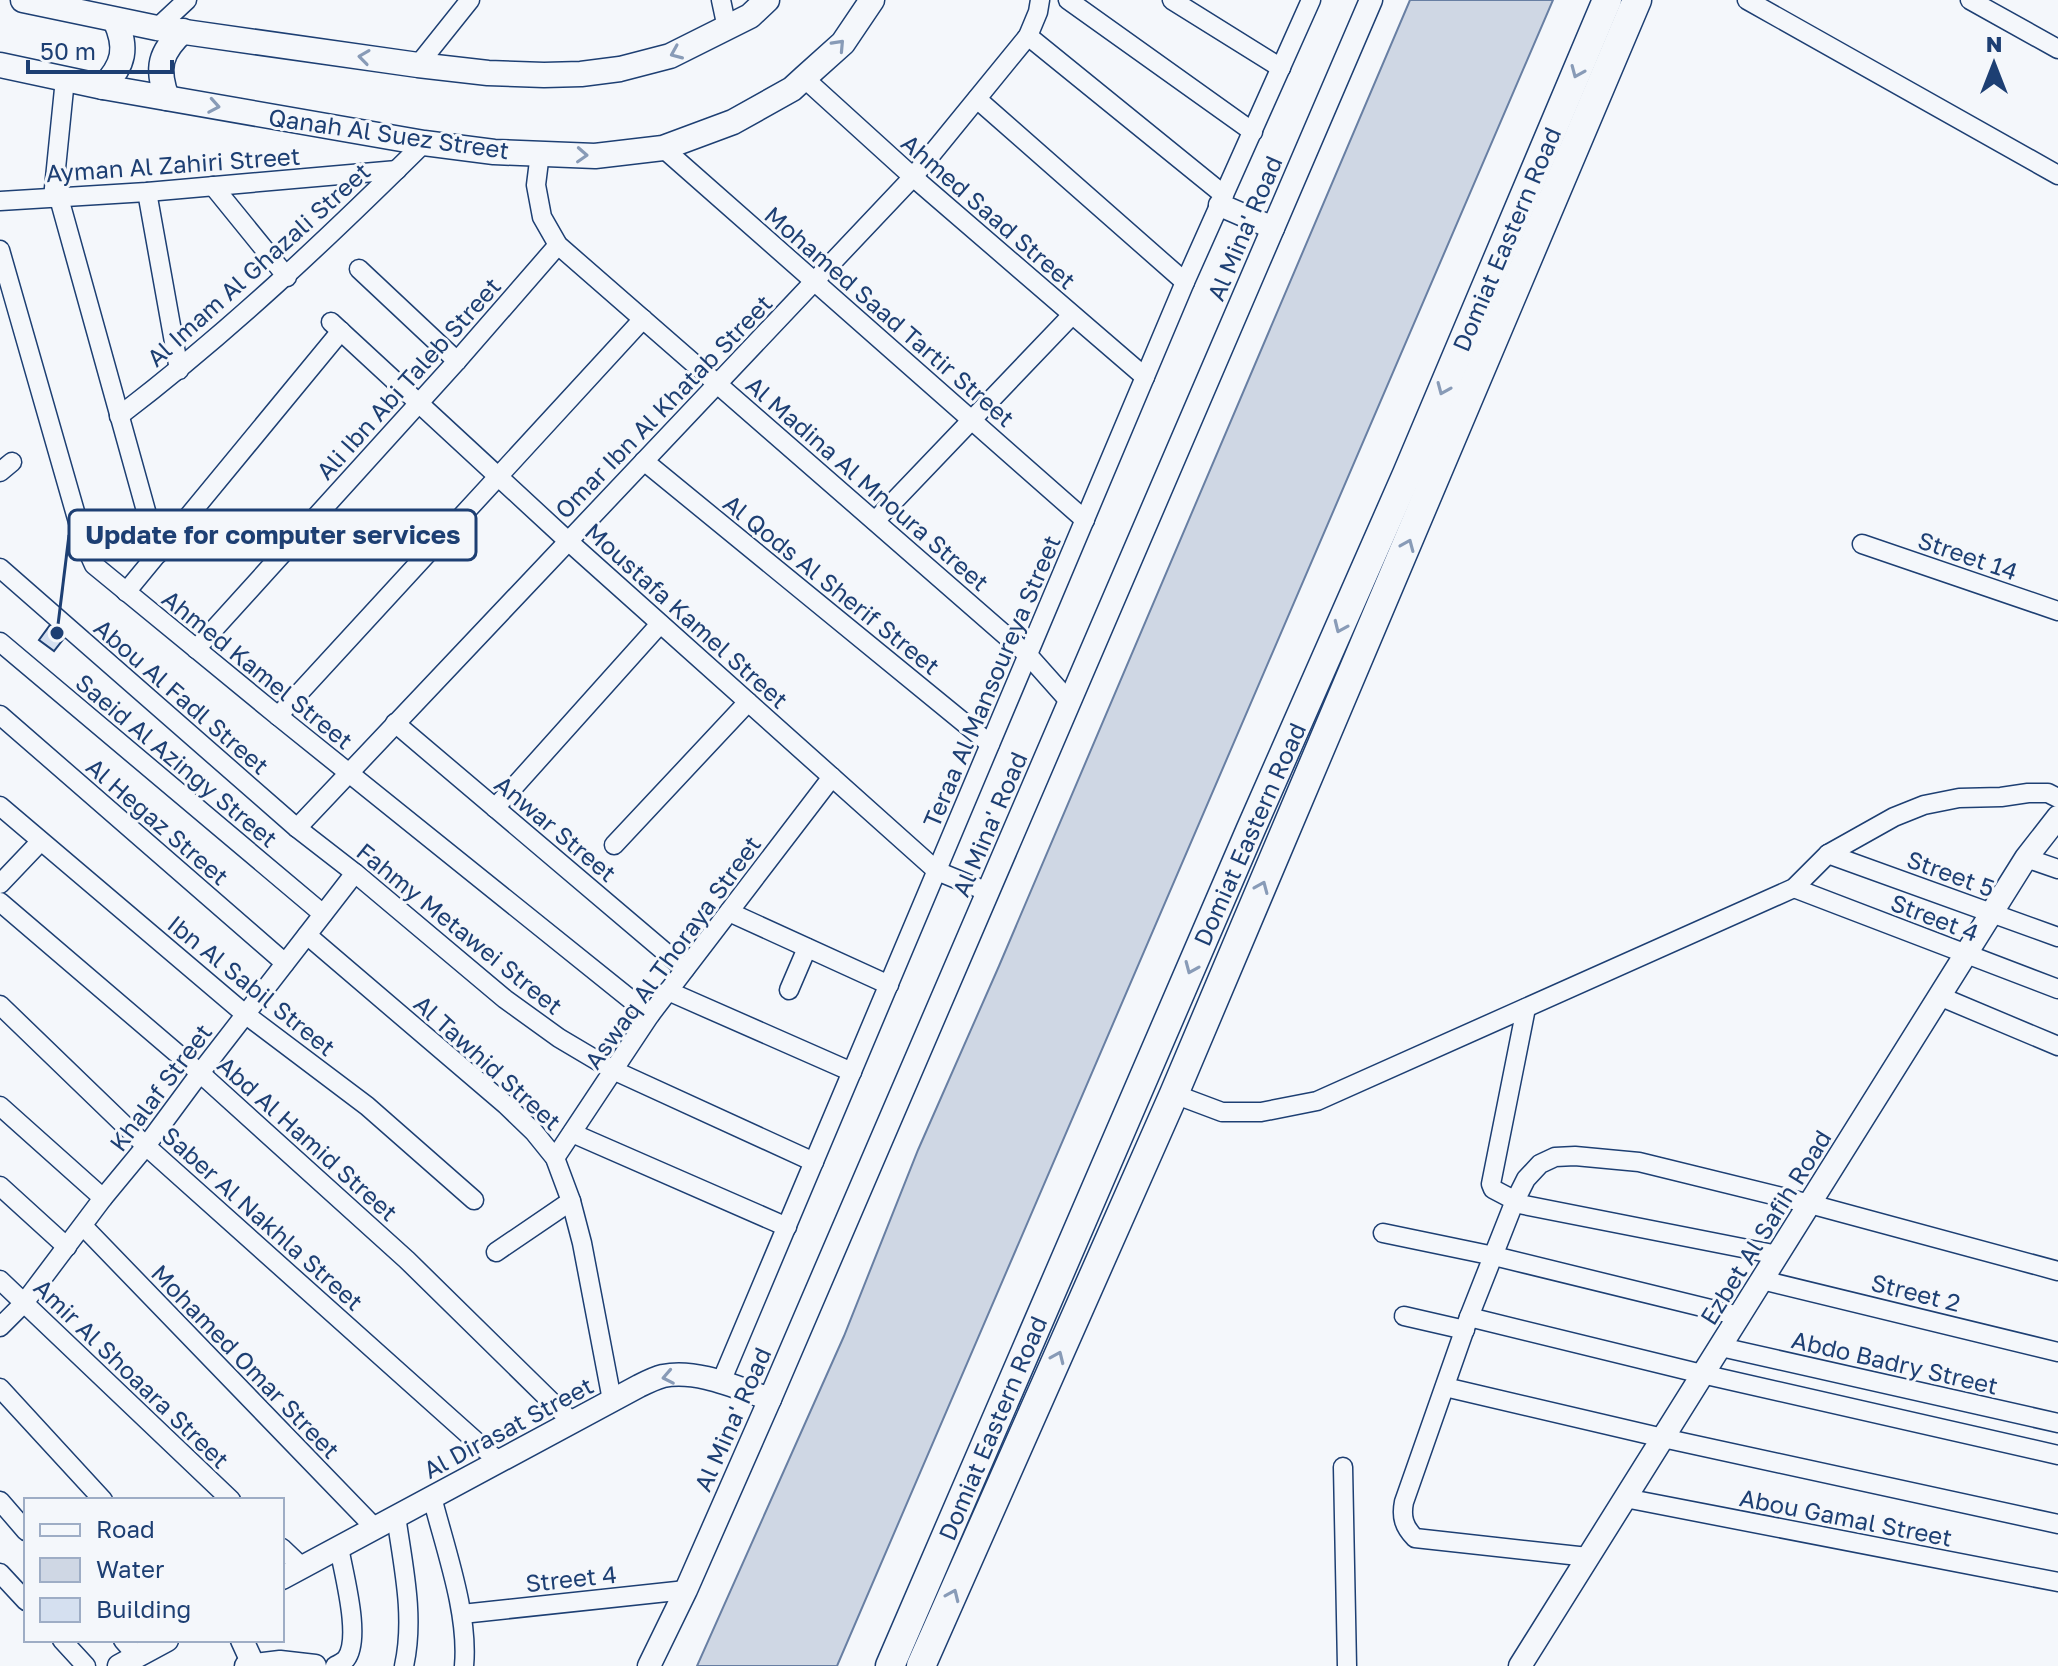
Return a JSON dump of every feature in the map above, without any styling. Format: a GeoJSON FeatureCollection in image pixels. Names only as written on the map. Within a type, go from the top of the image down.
{"type":"FeatureCollection","features":[{"type":"Feature","properties":{"kind":"highway","name":"Domiat Eastern Road"},"geometry":{"type":"LineString","coordinates":[[890,1666],[1407,474],[1607,0]]}},
{"type":"Feature","properties":{"kind":"highway","name":"Domiat Eastern Road"},"geometry":{"type":"LineString","coordinates":[[921,1666],[1174,1094],[1637,0]]}},
{"type":"Feature","properties":{"kind":"highway"},"geometry":{"type":"LineString","coordinates":[[1407,474],[1434,484]]}},
{"type":"Feature","properties":{"kind":"main road"},"geometry":{"type":"LineString","coordinates":[[23,0],[157,28],[418,65],[488,73],[544,75],[620,69],[670,56],[750,16],[767,0]]}},
{"type":"Feature","properties":{"kind":"main road","name":"Qanah Al Suez Street"},"geometry":{"type":"LineString","coordinates":[[0,65],[103,87],[424,143],[494,152],[595,156],[663,148],[733,122],[792,89],[843,43],[872,0]]}},
{"type":"Feature","properties":{"kind":"main road"},"geometry":{"type":"LineString","coordinates":[[103,87],[121,62],[121,33],[115,20]]}},
{"type":"Feature","properties":{"kind":"main road"},"geometry":{"type":"LineString","coordinates":[[167,98],[161,83],[160,68],[164,54],[183,31]]}},
{"type":"Feature","properties":{"kind":"street"},"geometry":{"type":"LineString","coordinates":[[157,28],[187,0]]}},
{"type":"Feature","properties":{"kind":"street"},"geometry":{"type":"LineString","coordinates":[[418,65],[470,0]]}},
{"type":"Feature","properties":{"kind":"street"},"geometry":{"type":"LineString","coordinates":[[721,0],[727,28]]}},
{"type":"Feature","properties":{"kind":"street","name":"Omar Ibn Al Khatab Street"},"geometry":{"type":"LineString","coordinates":[[297,828],[913,177],[1028,36],[1040,0]]}},
{"type":"Feature","properties":{"kind":"street"},"geometry":{"type":"LineString","coordinates":[[1068,0],[1253,132]]}},
{"type":"Feature","properties":{"kind":"street"},"geometry":{"type":"LineString","coordinates":[[1172,0],[1281,68]]}},
{"type":"Feature","properties":{"kind":"street","name":"Teraa Al Mansoureya Street"},"geometry":{"type":"LineString","coordinates":[[721,1382],[1185,282],[1311,0]]}},
{"type":"Feature","properties":{"kind":"street","name":"Al Mina' Road"},"geometry":{"type":"LineString","coordinates":[[649,1666],[770,1399],[1371,0]]}},
{"type":"Feature","properties":{"kind":"street"},"geometry":{"type":"LineString","coordinates":[[1747,0],[2058,175]]}},
{"type":"Feature","properties":{"kind":"street"},"geometry":{"type":"LineString","coordinates":[[1970,0],[2058,49]]}},
{"type":"Feature","properties":{"kind":"street"},"geometry":{"type":"LineString","coordinates":[[1028,36],[1222,200],[1273,228]]}},
{"type":"Feature","properties":{"kind":"street","name":"Ahmed Saad Street"},"geometry":{"type":"LineString","coordinates":[[804,78],[913,177],[1145,377]]}},
{"type":"Feature","properties":{"kind":"street"},"geometry":{"type":"LineString","coordinates":[[65,79],[56,198],[158,554],[126,592]]}},
{"type":"Feature","properties":{"kind":"street"},"geometry":{"type":"LineString","coordinates":[[977,99],[1185,282]]}},
{"type":"Feature","properties":{"kind":"street","name":"Al Imam Al Ghazali Street"},"geometry":{"type":"LineString","coordinates":[[119,416],[179,370],[287,277],[424,143]]}},
{"type":"Feature","properties":{"kind":"street","name":"Mohamed Saad Tartir Street"},"geometry":{"type":"LineString","coordinates":[[663,148],[1085,520]]}},
{"type":"Feature","properties":{"kind":"street","name":"Al Madina Al Mnoura Street"},"geometry":{"type":"LineString","coordinates":[[540,153],[536,185],[542,217],[558,245],[1028,655],[1069,701]]}},
{"type":"Feature","properties":{"kind":"street","name":"Ayman Al Zahiri Street"},"geometry":{"type":"LineString","coordinates":[[0,201],[147,192],[397,170]]}},
{"type":"Feature","properties":{"kind":"street"},"geometry":{"type":"LineString","coordinates":[[213,186],[287,277]]}},
{"type":"Feature","properties":{"kind":"street"},"geometry":{"type":"LineString","coordinates":[[147,192],[179,370]]}},
{"type":"Feature","properties":{"kind":"street","name":"Ali Ibn Abi Taleb Street"},"geometry":{"type":"LineString","coordinates":[[196,649],[558,245]]}},
{"type":"Feature","properties":{"kind":"street","name":"Ahmed Kamel Street"},"geometry":{"type":"LineString","coordinates":[[0,250],[84,543],[94,565],[650,1015]]}},
{"type":"Feature","properties":{"kind":"street"},"geometry":{"type":"LineString","coordinates":[[359,269],[457,361]]}},
{"type":"Feature","properties":{"kind":"street"},"geometry":{"type":"LineString","coordinates":[[875,521],[1072,315]]}},
{"type":"Feature","properties":{"kind":"street"},"geometry":{"type":"LineString","coordinates":[[278,716],[643,319]]}},
{"type":"Feature","properties":{"kind":"street","name":"Moustafa Kamel Street"},"geometry":{"type":"LineString","coordinates":[[158,554],[336,327],[568,541],[937,871],[988,892]]}},
{"type":"Feature","properties":{"kind":"street","name":"Al Qods Al Sherif Street"},"geometry":{"type":"LineString","coordinates":[[644,461],[990,744]]}},
{"type":"Feature","properties":{"kind":"street","name":"Street 14"},"geometry":{"type":"LineString","coordinates":[[1862,544],[2058,611]]}},
{"type":"Feature","properties":{"kind":"street","name":"Abou Al Fadl Street"},"geometry":{"type":"LineString","coordinates":[[0,568],[297,828]]}},
{"type":"Feature","properties":{"kind":"street"},"geometry":{"type":"LineString","coordinates":[[495,808],[660,624]]}},
{"type":"Feature","properties":{"kind":"street","name":"Saeid Al Azingy Street"},"geometry":{"type":"LineString","coordinates":[[0,642],[323,914]]}},
{"type":"Feature","properties":{"kind":"street"},"geometry":{"type":"LineString","coordinates":[[614,845],[748,702]]}},
{"type":"Feature","properties":{"kind":"street","name":"Al Hegaz Street"},"geometry":{"type":"LineString","coordinates":[[0,715],[285,963]]}},
{"type":"Feature","properties":{"kind":"street","name":"Anwar Street"},"geometry":{"type":"LineString","coordinates":[[395,723],[685,969]]}},
{"type":"Feature","properties":{"kind":"street","name":"Aswaq Al Thoraya Street"},"geometry":{"type":"LineString","coordinates":[[555,1158],[650,1015],[832,777]]}},
{"type":"Feature","properties":{"kind":"street"},"geometry":{"type":"LineString","coordinates":[[1174,1094],[1222,1112],[1261,1112],[1317,1101],[1794,888],[1828,854],[1894,817],[1924,805],[1959,798],[2028,793],[2048,793],[2058,798]]}},
{"type":"Feature","properties":{"kind":"street","name":"Ibn Al Sabil Street"},"geometry":{"type":"LineString","coordinates":[[0,806],[245,1014],[367,1106],[474,1200]]}},
{"type":"Feature","properties":{"kind":"street","name":"Ezbet Al Safih Road"},"geometry":{"type":"LineString","coordinates":[[1520,1666],[2026,858],[2058,817]]}},
{"type":"Feature","properties":{"kind":"street","name":"Fahmy Metawei Street"},"geometry":{"type":"LineString","coordinates":[[297,828],[505,999],[559,1038],[613,1070],[814,1162]]}},
{"type":"Feature","properties":{"kind":"street"},"geometry":{"type":"LineString","coordinates":[[0,884],[40,842]]}},
{"type":"Feature","properties":{"kind":"street","name":"Street 5"},"geometry":{"type":"LineString","coordinates":[[1828,854],[2058,937]]}},
{"type":"Feature","properties":{"kind":"street"},"geometry":{"type":"LineString","coordinates":[[2026,858],[2058,869]]}},
{"type":"Feature","properties":{"kind":"street","name":"Khalaf Street"},"geometry":{"type":"LineString","coordinates":[[0,1327],[24,1303],[355,873]]}},
{"type":"Feature","properties":{"kind":"street","name":"Street 4"},"geometry":{"type":"LineString","coordinates":[[1794,888],[2058,989]]}},
{"type":"Feature","properties":{"kind":"street","name":"Abd Al Hamid Street"},"geometry":{"type":"LineString","coordinates":[[0,902],[200,1073],[407,1260],[572,1422]]}},
{"type":"Feature","properties":{"kind":"street"},"geometry":{"type":"LineString","coordinates":[[729,912],[889,985]]}},
{"type":"Feature","properties":{"kind":"street","name":"Al Tawhid Street"},"geometry":{"type":"LineString","coordinates":[[307,935],[506,1105],[555,1158],[582,1243],[612,1400]]}},
{"type":"Feature","properties":{"kind":"street"},"geometry":{"type":"LineString","coordinates":[[789,990],[807,948]]}},
{"type":"Feature","properties":{"kind":"street"},"geometry":{"type":"LineString","coordinates":[[668,991],[852,1072]]}},
{"type":"Feature","properties":{"kind":"street"},"geometry":{"type":"LineString","coordinates":[[1939,996],[2058,1046]]}},
{"type":"Feature","properties":{"kind":"street","name":"Saber Al Nakhla Street"},"geometry":{"type":"LineString","coordinates":[[0,1005],[146,1146],[498,1461]]}},
{"type":"Feature","properties":{"kind":"street"},"geometry":{"type":"LineString","coordinates":[[1526,1008],[1491,1184],[1493,1189],[1514,1203],[1778,1255]]}},
{"type":"Feature","properties":{"kind":"street"},"geometry":{"type":"LineString","coordinates":[[0,1106],[103,1198]]}},
{"type":"Feature","properties":{"kind":"street"},"geometry":{"type":"LineString","coordinates":[[572,1133],[787,1227]]}},
{"type":"Feature","properties":{"kind":"street"},"geometry":{"type":"LineString","coordinates":[[1588,1557],[1415,1538],[1408,1531],[1402,1512],[1467,1324],[1514,1203],[1526,1179],[1540,1164],[1555,1157],[1575,1156],[1639,1162],[1810,1204],[2058,1271]]}},
{"type":"Feature","properties":{"kind":"street"},"geometry":{"type":"LineString","coordinates":[[0,1186],[67,1247]]}},
{"type":"Feature","properties":{"kind":"street"},"geometry":{"type":"LineString","coordinates":[[496,1252],[571,1201]]}},
{"type":"Feature","properties":{"kind":"street","name":"Mohamed Omar Street"},"geometry":{"type":"LineString","coordinates":[[83,1226],[375,1528]]}},
{"type":"Feature","properties":{"kind":"street"},"geometry":{"type":"LineString","coordinates":[[1383,1233],[1494,1256],[1739,1316]]}},
{"type":"Feature","properties":{"kind":"street","name":"Amir Al Shoaara Street"},"geometry":{"type":"LineString","coordinates":[[0,1280],[229,1498]]}},
{"type":"Feature","properties":{"kind":"street","name":"Street 2"},"geometry":{"type":"LineString","coordinates":[[1762,1280],[2058,1352]]}},
{"type":"Feature","properties":{"kind":"street"},"geometry":{"type":"LineString","coordinates":[[1404,1316],[1467,1324],[2058,1455]]}},
{"type":"Feature","properties":{"kind":"street","name":"Abdo Badry Street"},"geometry":{"type":"LineString","coordinates":[[1721,1347],[2058,1423]]}},
{"type":"Feature","properties":{"kind":"street","name":"Al Dirasat Street"},"geometry":{"type":"LineString","coordinates":[[292,1573],[661,1376],[685,1374],[721,1382],[770,1399]]}},
{"type":"Feature","properties":{"kind":"street"},"geometry":{"type":"LineString","coordinates":[[1445,1387],[2058,1524]]}},
{"type":"Feature","properties":{"kind":"street"},"geometry":{"type":"LineString","coordinates":[[0,1388],[101,1498]]}},
{"type":"Feature","properties":{"kind":"street"},"geometry":{"type":"LineString","coordinates":[[1343,1467],[1347,1666]]}},
{"type":"Feature","properties":{"kind":"street"},"geometry":{"type":"LineString","coordinates":[[432,1497],[462,1614],[466,1648],[464,1666]]}},
{"type":"Feature","properties":{"kind":"street","name":"Abou Gamal Street"},"geometry":{"type":"LineString","coordinates":[[1625,1498],[2058,1582]]}},
{"type":"Feature","properties":{"kind":"street"},"geometry":{"type":"LineString","coordinates":[[0,1501],[24,1529]]}},
{"type":"Feature","properties":{"kind":"street"},"geometry":{"type":"LineString","coordinates":[[396,1516],[407,1588],[404,1666]]}},
{"type":"Feature","properties":{"kind":"street"},"geometry":{"type":"LineString","coordinates":[[335,1666],[347,1658],[353,1621],[339,1547]]}},
{"type":"Feature","properties":{"kind":"street"},"geometry":{"type":"LineString","coordinates":[[284,1553],[292,1573]]}},
{"type":"Feature","properties":{"kind":"street"},"geometry":{"type":"LineString","coordinates":[[0,1573],[24,1599]]}},
{"type":"Feature","properties":{"kind":"street","name":"Street 4"},"geometry":{"type":"LineString","coordinates":[[462,1614],[686,1590]]}},
{"type":"Feature","properties":{"kind":"street"},"geometry":{"type":"LineString","coordinates":[[64,1642],[86,1666]]}},
{"type":"Feature","properties":{"kind":"street"},"geometry":{"type":"LineString","coordinates":[[127,1654],[161,1642]]}},
{"type":"Feature","properties":{"kind":"street"},"geometry":{"type":"LineString","coordinates":[[243,1642],[249,1665],[280,1662],[315,1666]]}},
{"type":"Feature","properties":{"kind":"water"},"geometry":{"type":"Polygon","coordinates":[[[1410,0],[1553,0],[837,1666],[697,1666],[844,1336],[918,1150],[1410,0]]]}},
{"type":"Feature","properties":{"kind":"building"},"geometry":{"type":"Polygon","coordinates":[[[50,625],[65,637],[54,651],[39,640],[50,625]]]}},
{"type":"Feature","properties":{"kind":"place","name":"Update for computer services"},"geometry":{"type":"Point","coordinates":[57,633]}}]}
